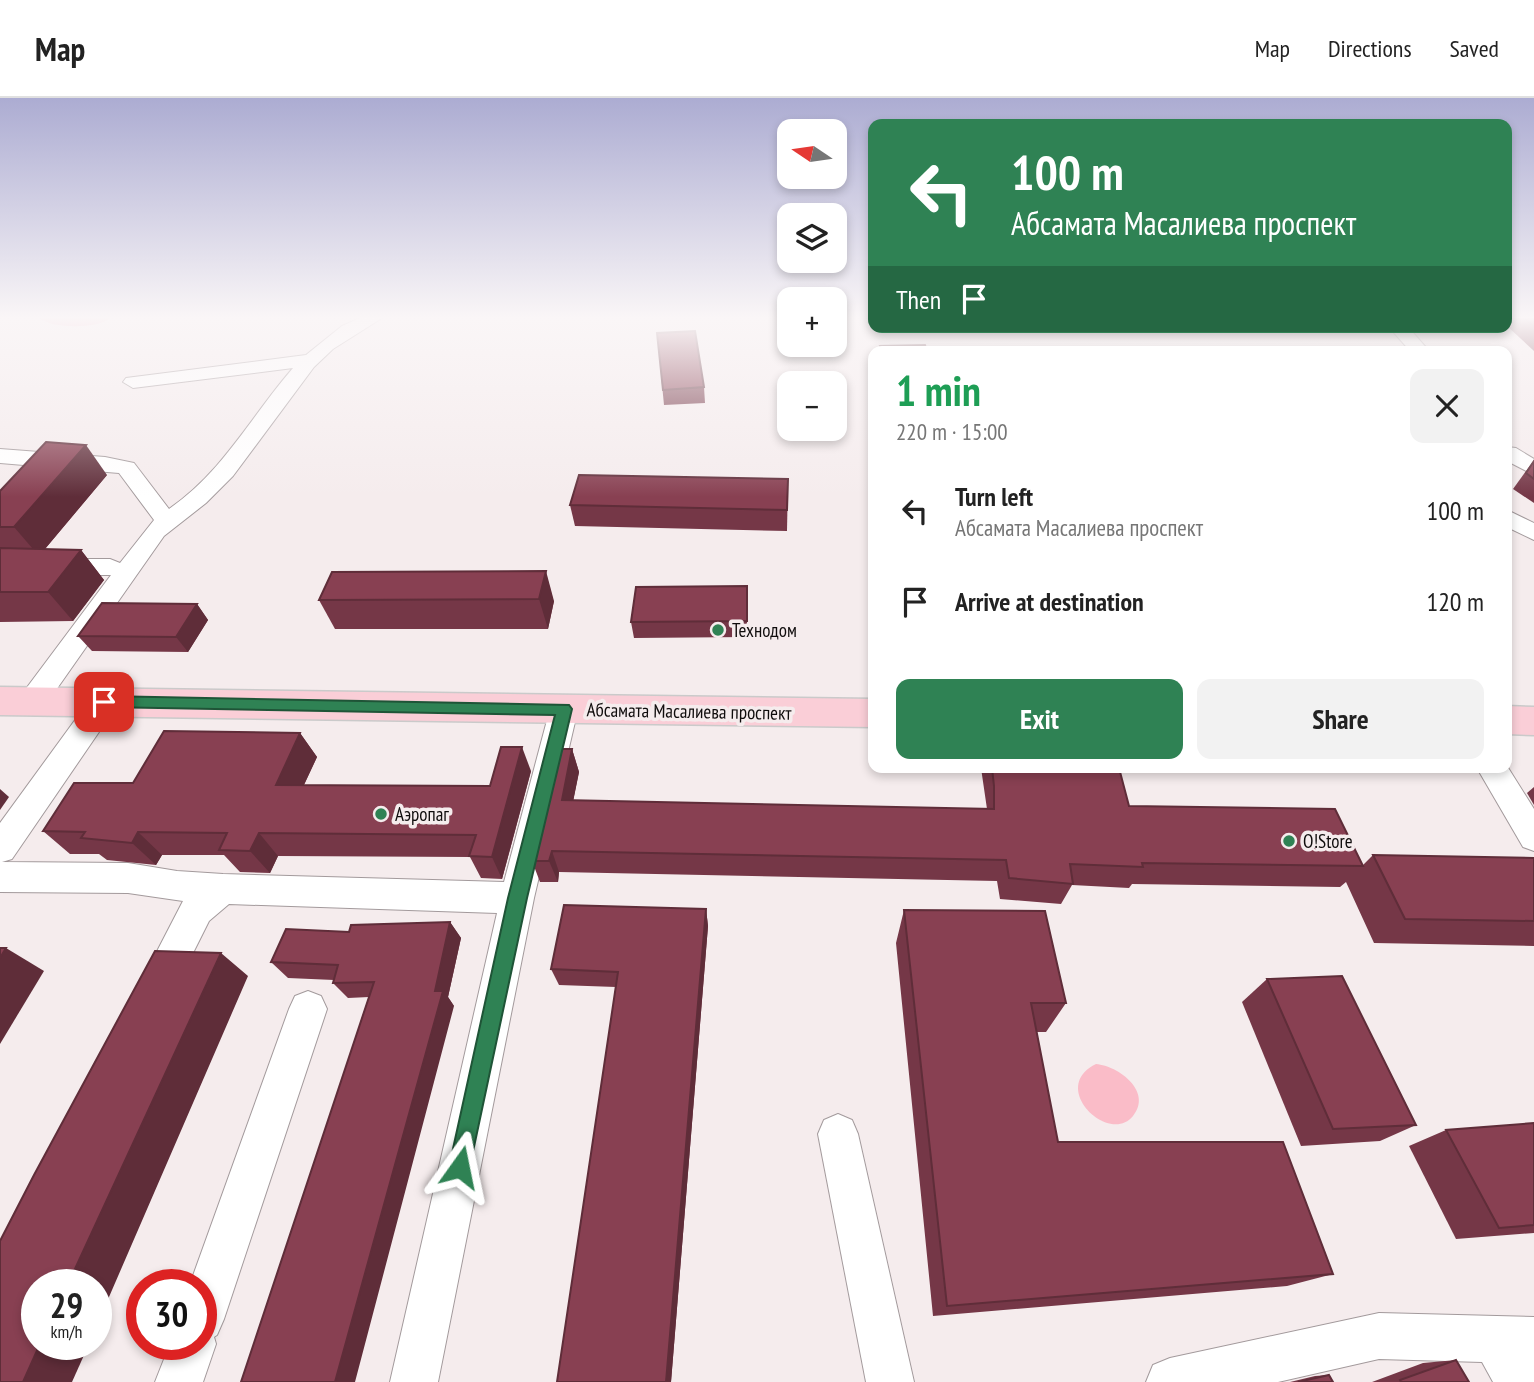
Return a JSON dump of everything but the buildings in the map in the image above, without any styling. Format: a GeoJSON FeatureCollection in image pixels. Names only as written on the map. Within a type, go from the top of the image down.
{"type":"FeatureCollection","features":[{"type":"Feature","properties":{"kind":"main road","name":"Абсамата Масалиева проспект"},"geometry":{"type":"LineString","coordinates":[[16,701],[868,713]]}},
{"type":"Feature","properties":{"kind":"main road"},"geometry":{"type":"LineString","coordinates":[[1512,720],[1534,721]]}},
{"type":"Feature","properties":{"kind":"street"},"geometry":{"type":"LineString","coordinates":[[133,382],[166,378]]}},
{"type":"Feature","properties":{"kind":"street"},"geometry":{"type":"LineString","coordinates":[[16,701],[166,520],[196,501],[224,472],[295,378]]}},
{"type":"Feature","properties":{"kind":"street"},"geometry":{"type":"LineString","coordinates":[[0,456],[126,468],[166,520]]}},
{"type":"Feature","properties":{"kind":"street"},"geometry":{"type":"LineString","coordinates":[[1512,456],[1534,468]]}},
{"type":"Feature","properties":{"kind":"street"},"geometry":{"type":"LineString","coordinates":[[1512,520],[1534,533]]}},
{"type":"Feature","properties":{"kind":"street"},"geometry":{"type":"LineString","coordinates":[[0,567],[110,567]]}},
{"type":"Feature","properties":{"kind":"street"},"geometry":{"type":"LineString","coordinates":[[104,702],[2,873],[128,878],[223,889],[517,898]]}},
{"type":"Feature","properties":{"kind":"street"},"geometry":{"type":"LineString","coordinates":[[414,1382],[517,898],[564,709]]}},
{"type":"Feature","properties":{"kind":"street"},"geometry":{"type":"LineString","coordinates":[[1495,773],[1534,837]]}},
{"type":"Feature","properties":{"kind":"street"},"geometry":{"type":"LineString","coordinates":[[140,1019],[197,910],[223,889]]}},
{"type":"Feature","properties":{"kind":"street"},"geometry":{"type":"LineString","coordinates":[[217,1273],[309,1009]]}},
{"type":"Feature","properties":{"kind":"street"},"geometry":{"type":"LineString","coordinates":[[838,1133],[890,1382]]}},
{"type":"Feature","properties":{"kind":"street"},"geometry":{"type":"LineString","coordinates":[[1170,1382],[1379,1336],[1515,1340],[1519,1382]]}},
{"type":"Feature","properties":{"kind":"street"},"geometry":{"type":"LineString","coordinates":[[179,1382],[187,1360]]}},
{"type":"Feature","properties":{"kind":"shaded area"},"geometry":{"type":"Polygon","coordinates":[[[1096,1064],[1123,1075],[1136,1090],[1138,1107],[1133,1116],[1123,1123],[1110,1124],[1098,1119],[1080,1098],[1078,1086],[1083,1074],[1096,1064]]]}},
{"type":"Feature","properties":{"kind":"place","name":"Технодом"},"geometry":{"type":"Point","coordinates":[718,630]}},
{"type":"Feature","properties":{"kind":"place","name":"Аэропаг"},"geometry":{"type":"Point","coordinates":[381,814]}},
{"type":"Feature","properties":{"kind":"place","name":"O!Store"},"geometry":{"type":"Point","coordinates":[1289,841]}},
{"type":"Feature","properties":{"kind":"route"},"geometry":{"type":"LineString","coordinates":[[104,702],[564,709],[555,754],[517,898],[460,1167]]}}]}
